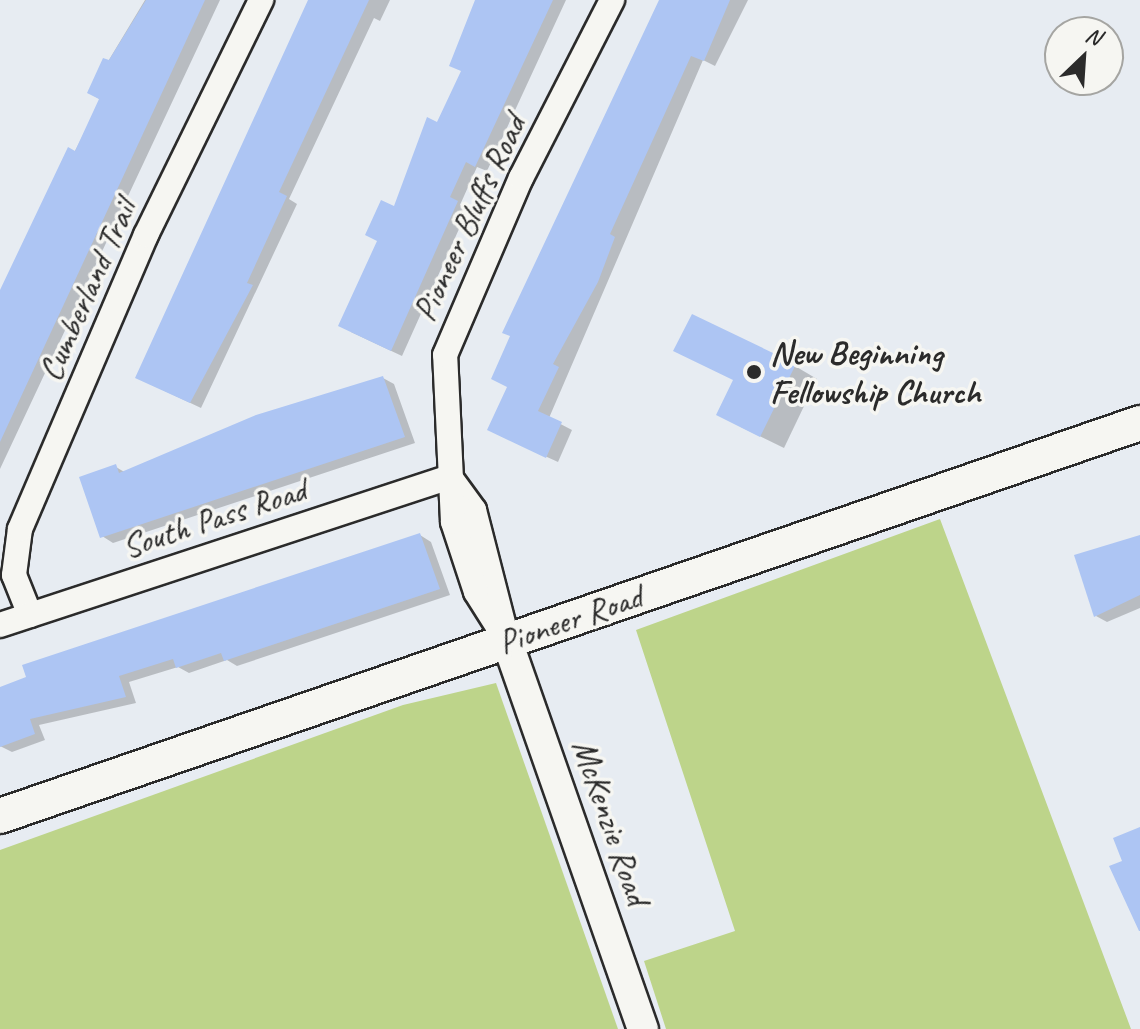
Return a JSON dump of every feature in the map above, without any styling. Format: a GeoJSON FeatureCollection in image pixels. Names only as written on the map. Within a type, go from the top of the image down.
{"type":"FeatureCollection","features":[{"type":"Feature","properties":{"kind":"main road","name":"Pioneer Road"},"geometry":{"type":"LineString","coordinates":[[0,816],[1140,423]]}},
{"type":"Feature","properties":{"kind":"street","name":"Cumberland Trail"},"geometry":{"type":"LineString","coordinates":[[30,615],[14,575],[20,529],[146,235],[261,0]]}},
{"type":"Feature","properties":{"kind":"street","name":"Pioneer Bluffs Road"},"geometry":{"type":"LineString","coordinates":[[507,641],[476,592],[453,522],[444,376],[453,328],[612,0]]}},
{"type":"Feature","properties":{"kind":"street","name":"South Pass Road"},"geometry":{"type":"LineString","coordinates":[[0,625],[450,477]]}},
{"type":"Feature","properties":{"kind":"street","name":"McKenzie Road"},"geometry":{"type":"LineString","coordinates":[[507,641],[643,1029]]}},
{"type":"Feature","properties":{"kind":"green space"},"geometry":{"type":"Polygon","coordinates":[[[940,519],[1131,1029],[666,1029],[644,961],[735,931],[636,630],[940,519]]]}},
{"type":"Feature","properties":{"kind":"green space"},"geometry":{"type":"Polygon","coordinates":[[[496,683],[618,1029],[0,1029],[0,850],[403,705],[496,683]]]}},
{"type":"Feature","properties":{"kind":"building"},"geometry":{"type":"Polygon","coordinates":[[[146,0],[205,0],[0,442],[0,290],[68,147],[75,151],[99,99],[87,93],[103,58],[109,60],[146,0]]]}},
{"type":"Feature","properties":{"kind":"building"},"geometry":{"type":"Polygon","coordinates":[[[308,0],[369,0],[279,192],[287,196],[247,283],[253,285],[190,403],[135,378],[308,0]]]}},
{"type":"Feature","properties":{"kind":"building"},"geometry":{"type":"Polygon","coordinates":[[[475,0],[553,0],[475,167],[466,162],[450,197],[458,201],[391,351],[338,326],[377,241],[365,235],[381,200],[394,206],[427,117],[437,122],[461,71],[449,66],[475,0]]]}},
{"type":"Feature","properties":{"kind":"building"},"geometry":{"type":"Polygon","coordinates":[[[659,0],[730,0],[704,61],[691,56],[610,234],[615,237],[598,282],[553,364],[559,367],[538,411],[562,422],[546,458],[487,430],[507,387],[491,379],[510,336],[502,333],[659,0]]]}},
{"type":"Feature","properties":{"kind":"building","name":"New Beginning Fellowship Church"},"geometry":{"type":"Polygon","coordinates":[[[692,314],[796,364],[760,437],[716,415],[733,380],[673,351],[692,314]]]}},
{"type":"Feature","properties":{"kind":"building"},"geometry":{"type":"Polygon","coordinates":[[[383,376],[405,437],[100,538],[79,477],[116,464],[119,473],[256,415],[383,376]]]}},
{"type":"Feature","properties":{"kind":"building"},"geometry":{"type":"Polygon","coordinates":[[[420,533],[440,589],[224,661],[221,653],[176,668],[173,659],[119,676],[126,697],[30,719],[35,734],[0,747],[0,687],[26,677],[22,665],[420,533]]]}},
{"type":"Feature","properties":{"kind":"building"},"geometry":{"type":"Polygon","coordinates":[[[1140,535],[1140,595],[1094,617],[1074,555],[1140,535]]]}},
{"type":"Feature","properties":{"kind":"building"},"geometry":{"type":"Polygon","coordinates":[[[1140,827],[1139,931],[1109,866],[1122,861],[1113,838],[1140,827]]]}},
{"type":"Feature","properties":{"kind":"place","name":"New Beginning Fellowship Church"},"geometry":{"type":"Point","coordinates":[754,372]}}]}
